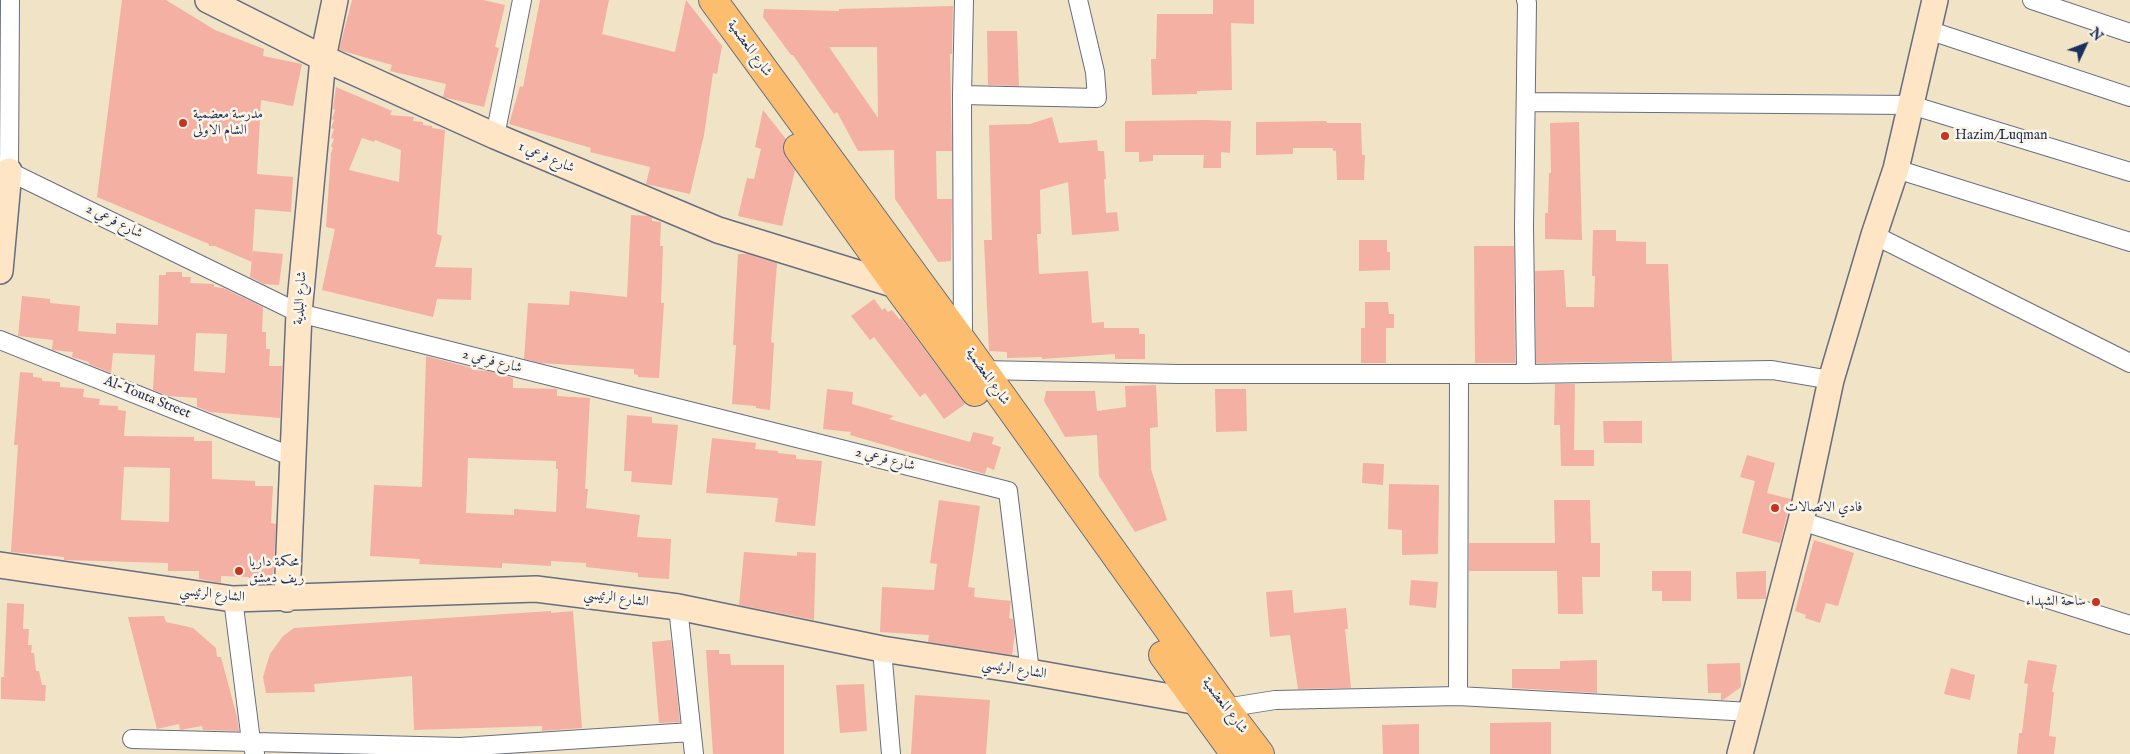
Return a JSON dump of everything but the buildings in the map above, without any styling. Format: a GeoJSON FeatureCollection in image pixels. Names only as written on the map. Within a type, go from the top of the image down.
{"type":"FeatureCollection","features":[{"type":"Feature","properties":{"kind":"main road","name":"شارع المعضمية"},"geometry":{"type":"LineString","coordinates":[[693,0],[896,285],[1040,479],[1235,754]]}},
{"type":"Feature","properties":{"kind":"main road","name":"شارع المعضمية"},"geometry":{"type":"LineString","coordinates":[[713,0],[963,342],[981,370],[1260,754]]}},
{"type":"Feature","properties":{"kind":"street"},"geometry":{"type":"LineString","coordinates":[[0,272],[10,0]]}},
{"type":"Feature","properties":{"kind":"street","name":"شارع فرعي 1"},"geometry":{"type":"LineString","coordinates":[[208,0],[323,58],[495,136],[718,230],[896,285]]}},
{"type":"Feature","properties":{"kind":"street","name":"شارع البلدية"},"geometry":{"type":"LineString","coordinates":[[287,599],[299,313],[323,58],[335,0]]}},
{"type":"Feature","properties":{"kind":"street"},"geometry":{"type":"LineString","coordinates":[[495,136],[522,0]]}},
{"type":"Feature","properties":{"kind":"street"},"geometry":{"type":"LineString","coordinates":[[963,342],[962,95],[964,0]]}},
{"type":"Feature","properties":{"kind":"street"},"geometry":{"type":"LineString","coordinates":[[962,95],[1097,98],[1095,72],[1078,0]]}},
{"type":"Feature","properties":{"kind":"street"},"geometry":{"type":"LineString","coordinates":[[1526,0],[1528,3],[1524,226],[1526,374]]}},
{"type":"Feature","properties":{"kind":"street"},"geometry":{"type":"LineString","coordinates":[[1740,754],[1801,521],[1831,380],[1896,169],[1935,0]]}},
{"type":"Feature","properties":{"kind":"street"},"geometry":{"type":"LineString","coordinates":[[2032,0],[2130,33]]}},
{"type":"Feature","properties":{"kind":"street"},"geometry":{"type":"LineString","coordinates":[[1928,30],[2130,97]]}},
{"type":"Feature","properties":{"kind":"street"},"geometry":{"type":"LineString","coordinates":[[1526,102],[1911,105],[2130,172]]}},
{"type":"Feature","properties":{"kind":"street","name":"شارع فرعي 2"},"geometry":{"type":"LineString","coordinates":[[4,169],[299,313],[1008,491],[1030,672]]}},
{"type":"Feature","properties":{"kind":"street"},"geometry":{"type":"LineString","coordinates":[[1896,169],[2130,242]]}},
{"type":"Feature","properties":{"kind":"street"},"geometry":{"type":"LineString","coordinates":[[1874,236],[2130,363]]}},
{"type":"Feature","properties":{"kind":"street","name":"Al-Touta Street"},"geometry":{"type":"LineString","coordinates":[[0,340],[293,457]]}},
{"type":"Feature","properties":{"kind":"street"},"geometry":{"type":"LineString","coordinates":[[981,370],[1179,374],[1526,374],[1772,370],[1831,380]]}},
{"type":"Feature","properties":{"kind":"street"},"geometry":{"type":"LineString","coordinates":[[1458,696],[1459,374]]}},
{"type":"Feature","properties":{"kind":"street"},"geometry":{"type":"LineString","coordinates":[[1801,521],[2130,625]]}},
{"type":"Feature","properties":{"kind":"street","name":"الشارع الرئيسي"},"geometry":{"type":"LineString","coordinates":[[0,565],[234,599],[287,599],[536,590],[678,607],[882,649],[1195,700],[1225,708]]}},
{"type":"Feature","properties":{"kind":"street"},"geometry":{"type":"LineString","coordinates":[[234,599],[253,747]]}},
{"type":"Feature","properties":{"kind":"street"},"geometry":{"type":"LineString","coordinates":[[678,607],[694,754]]}},
{"type":"Feature","properties":{"kind":"street"},"geometry":{"type":"LineString","coordinates":[[882,649],[891,754]]}},
{"type":"Feature","properties":{"kind":"street"},"geometry":{"type":"LineString","coordinates":[[1225,708],[1276,700],[1458,696],[1751,712]]}},
{"type":"Feature","properties":{"kind":"street"},"geometry":{"type":"LineString","coordinates":[[132,739],[253,747],[460,747],[691,732]]}},
{"type":"Feature","properties":{"kind":"place","name":"مدرسة معضمية الشام الاولى"},"geometry":{"type":"Point","coordinates":[183,123]}},
{"type":"Feature","properties":{"kind":"place","name":"Hazim/Luqman"},"geometry":{"type":"Point","coordinates":[1945,136]}},
{"type":"Feature","properties":{"kind":"place","name":"فادي الاتصالات"},"geometry":{"type":"Point","coordinates":[1775,508]}},
{"type":"Feature","properties":{"kind":"place","name":"محكمة داريا ريف دمشق"},"geometry":{"type":"Point","coordinates":[239,571]}},
{"type":"Feature","properties":{"kind":"place","name":"ساحة الشهداء"},"geometry":{"type":"Point","coordinates":[2096,602]}}]}
